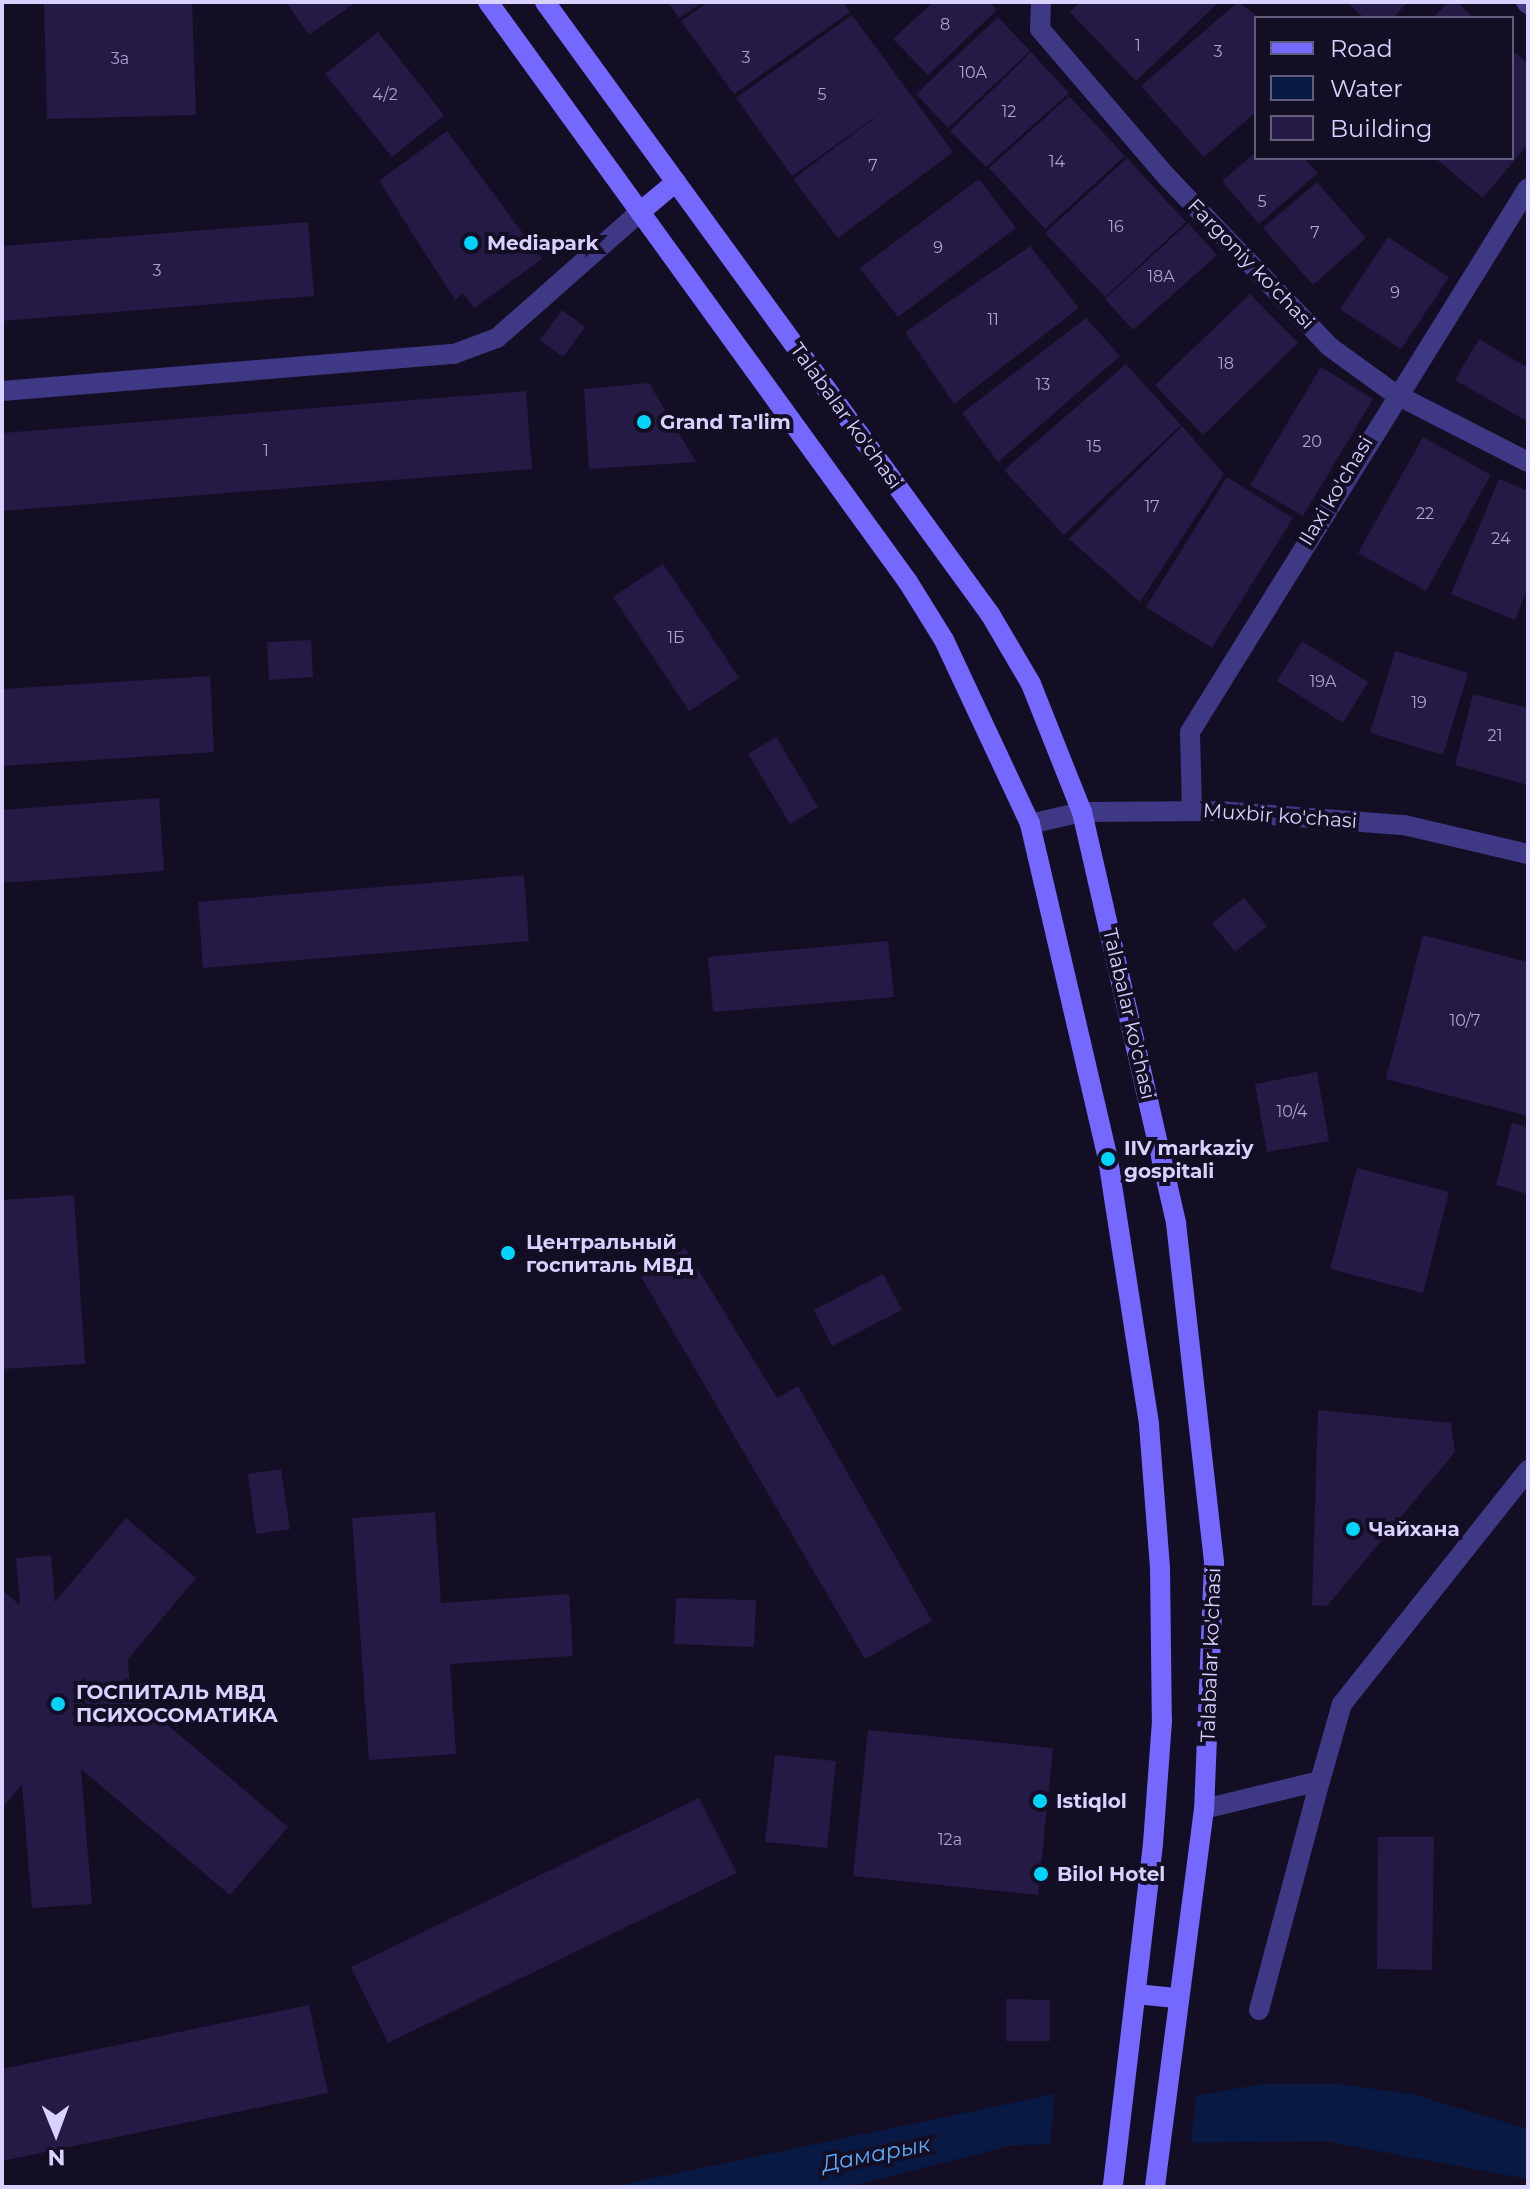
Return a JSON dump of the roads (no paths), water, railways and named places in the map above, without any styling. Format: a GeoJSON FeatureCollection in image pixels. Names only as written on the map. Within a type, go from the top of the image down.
{"type":"FeatureCollection","features":[{"type":"Feature","properties":{"kind":"main road"},"geometry":{"type":"LineString","coordinates":[[488,2],[937,628],[1030,824],[1103,1131],[1149,1425],[1162,1721],[1136,1994],[1114,2180]]}},
{"type":"Feature","properties":{"kind":"main road","name":"Talabalar ko'chasi"},"geometry":{"type":"LineString","coordinates":[[545,2],[1016,653],[1082,812],[1193,1331],[1214,1563],[1204,1809],[1176,1998],[1156,2182]]}},
{"type":"Feature","properties":{"kind":"main road"},"geometry":{"type":"LineString","coordinates":[[640,212],[676,182]]}},
{"type":"Feature","properties":{"kind":"main road"},"geometry":{"type":"LineString","coordinates":[[1136,1994],[1176,1998]]}},
{"type":"Feature","properties":{"kind":"street","name":"Fargoniy ko'chasi"},"geometry":{"type":"LineString","coordinates":[[1041,2],[1040,29],[1167,177],[1330,347],[1395,394],[1528,462]]}},
{"type":"Feature","properties":{"kind":"street","name":"Ilaxi ko'chasi"},"geometry":{"type":"LineString","coordinates":[[1192,810],[1190,732],[1395,394],[1528,188]]}},
{"type":"Feature","properties":{"kind":"street"},"geometry":{"type":"LineString","coordinates":[[2,391],[454,354],[497,338],[640,212]]}},
{"type":"Feature","properties":{"kind":"street","name":"Muxbir ko'chasi"},"geometry":{"type":"LineString","coordinates":[[1030,824],[1082,812],[1192,810],[1404,825],[1528,854]]}},
{"type":"Feature","properties":{"kind":"street"},"geometry":{"type":"LineString","coordinates":[[1259,2010],[1342,1704],[1528,1470]]}},
{"type":"Feature","properties":{"kind":"street"},"geometry":{"type":"LineString","coordinates":[[1204,1809],[1320,1781]]}},
{"type":"Feature","properties":{"kind":"water","name":"Дамарык"},"geometry":{"type":"Polygon","coordinates":[[[1262,2084],[1339,2084],[1416,2095],[1528,2129],[1528,2179],[1325,2141],[1013,2145],[847,2187],[611,2187],[1055,2094],[1195,2096],[1262,2084]]]}},
{"type":"Feature","properties":{"kind":"place","name":"Mediapark"},"geometry":{"type":"Point","coordinates":[471,243]}},
{"type":"Feature","properties":{"kind":"place","name":"Grand Ta'lim"},"geometry":{"type":"Point","coordinates":[644,422]}},
{"type":"Feature","properties":{"kind":"place","name":"IIV markaziy gospitali"},"geometry":{"type":"Point","coordinates":[1108,1159]}},
{"type":"Feature","properties":{"kind":"place","name":"Центральный госпиталь МВД"},"geometry":{"type":"Point","coordinates":[508,1253]}},
{"type":"Feature","properties":{"kind":"place","name":"Чайхана"},"geometry":{"type":"Point","coordinates":[1353,1529]}},
{"type":"Feature","properties":{"kind":"place","name":"ГОСПИТАЛЬ МВД ПСИХОСОМАТИКА"},"geometry":{"type":"Point","coordinates":[58,1704]}},
{"type":"Feature","properties":{"kind":"place","name":"Istiqlol"},"geometry":{"type":"Point","coordinates":[1040,1801]}},
{"type":"Feature","properties":{"kind":"place","name":"Bilol Hotel"},"geometry":{"type":"Point","coordinates":[1041,1874]}}]}
